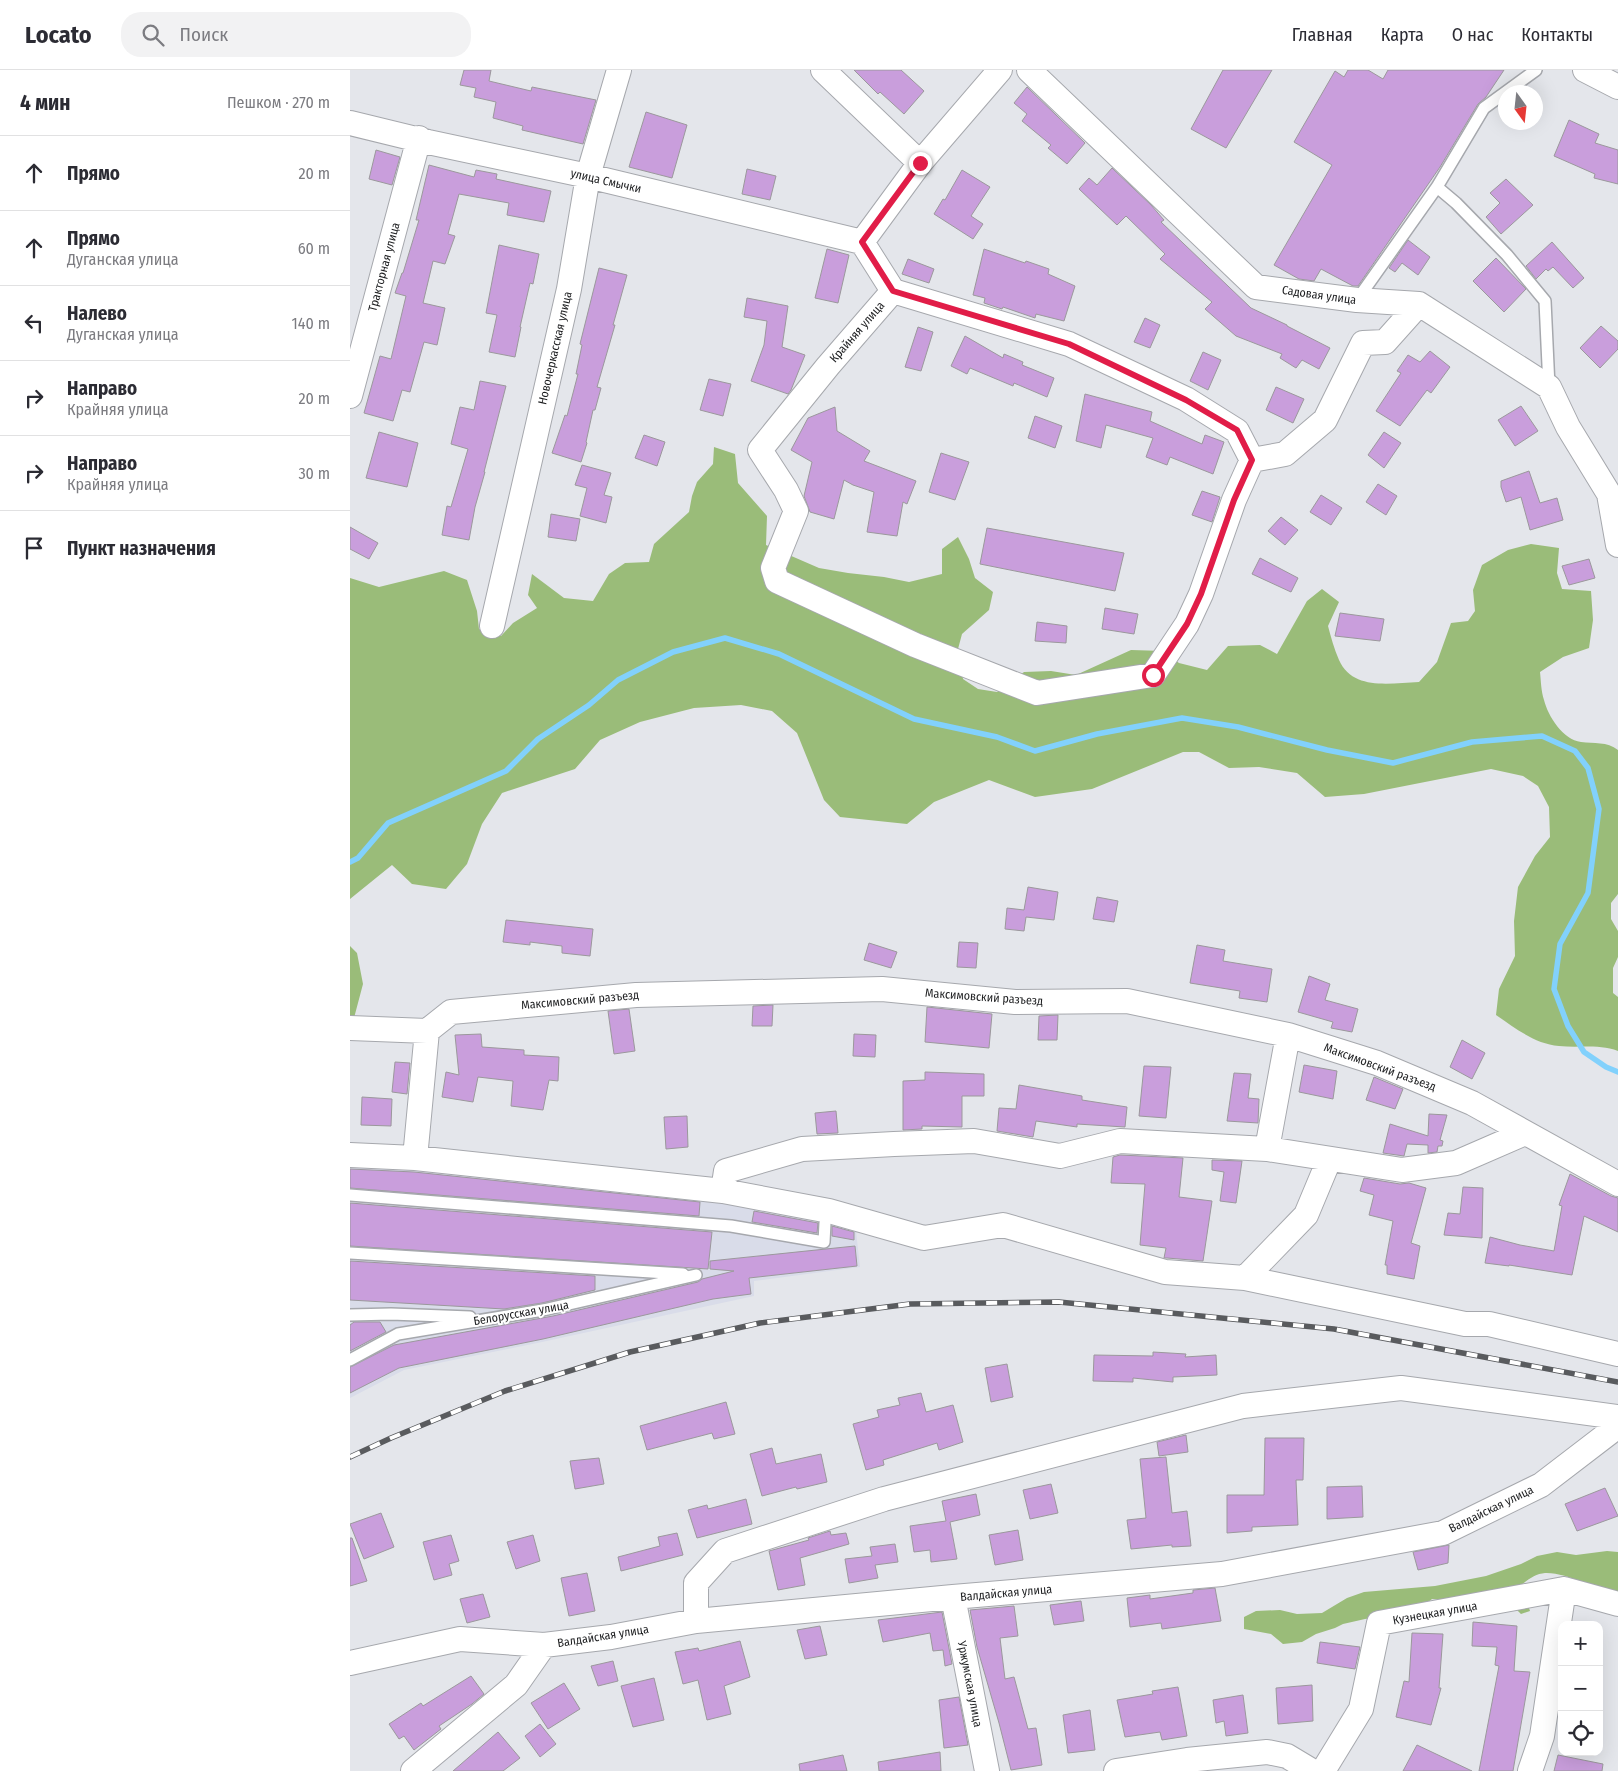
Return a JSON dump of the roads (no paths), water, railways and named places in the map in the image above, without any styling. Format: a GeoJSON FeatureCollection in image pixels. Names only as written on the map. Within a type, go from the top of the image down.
{"type":"FeatureCollection","features":[{"type":"Feature","properties":{"kind":"street","name":"Новочеркасская улица"},"geometry":{"type":"LineString","coordinates":[[492,626],[569,289],[588,176],[618,70]]}},
{"type":"Feature","properties":{"kind":"street"},"geometry":{"type":"LineString","coordinates":[[823,70],[920,163]]}},
{"type":"Feature","properties":{"kind":"street"},"geometry":{"type":"LineString","coordinates":[[862,242],[920,163],[1000,70]]}},
{"type":"Feature","properties":{"kind":"street","name":"Садовая улица"},"geometry":{"type":"LineString","coordinates":[[1030,70],[1256,287],[1357,300],[1419,304],[1549,387]]}},
{"type":"Feature","properties":{"kind":"street"},"geometry":{"type":"LineString","coordinates":[[1585,70],[1618,87]]}},
{"type":"Feature","properties":{"kind":"street","name":"улица Смычки"},"geometry":{"type":"LineString","coordinates":[[350,123],[419,138],[428,142],[588,176],[862,242]]}},
{"type":"Feature","properties":{"kind":"street","name":"Тракторная улица"},"geometry":{"type":"LineString","coordinates":[[350,396],[419,138]]}},
{"type":"Feature","properties":{"kind":"street","name":"Крайняя улица"},"geometry":{"type":"LineString","coordinates":[[862,242],[893,291],[828,366],[760,450],[786,490],[796,511],[773,568],[777,580],[914,645],[1037,693],[1153,675],[1187,624],[1210,573],[1234,500],[1252,460]]}},
{"type":"Feature","properties":{"kind":"street"},"geometry":{"type":"LineString","coordinates":[[893,291],[1069,344],[1186,400],[1237,430],[1252,460],[1286,454],[1325,420],[1363,342],[1385,342],[1419,304]]}},
{"type":"Feature","properties":{"kind":"street"},"geometry":{"type":"LineString","coordinates":[[1549,387],[1568,427],[1613,495],[1618,545]]}},
{"type":"Feature","properties":{"kind":"street","name":"Максимовский разъезд"},"geometry":{"type":"LineString","coordinates":[[427,1031],[451,1012],[636,995],[882,989],[1015,1002],[1127,1001],[1288,1035],[1377,1063],[1464,1099],[1618,1184]]}},
{"type":"Feature","properties":{"kind":"street"},"geometry":{"type":"LineString","coordinates":[[350,1028],[427,1031],[415,1158]]}},
{"type":"Feature","properties":{"kind":"street"},"geometry":{"type":"LineString","coordinates":[[1267,1149],[1288,1035]]}},
{"type":"Feature","properties":{"kind":"street"},"geometry":{"type":"LineString","coordinates":[[723,1191],[726,1171],[802,1149],[974,1141],[1060,1156],[1120,1141],[1267,1149],[1402,1170],[1456,1163],[1525,1133]]}},
{"type":"Feature","properties":{"kind":"street"},"geometry":{"type":"LineString","coordinates":[[350,1155],[415,1158],[723,1191],[828,1212],[924,1238],[1003,1225],[1165,1272],[1245,1278],[1465,1324],[1490,1324],[1618,1354]]}},
{"type":"Feature","properties":{"kind":"street"},"geometry":{"type":"LineString","coordinates":[[1245,1278],[1306,1216],[1329,1160]]}},
{"type":"Feature","properties":{"kind":"street"},"geometry":{"type":"LineString","coordinates":[[696,1621],[696,1583],[725,1551],[884,1499],[1243,1406],[1401,1388],[1618,1417]]}},
{"type":"Feature","properties":{"kind":"street","name":"Валдайская улица"},"geometry":{"type":"LineString","coordinates":[[413,1771],[516,1684],[544,1645],[611,1637],[696,1621],[1222,1574],[1442,1533],[1541,1485],[1618,1426]]}},
{"type":"Feature","properties":{"kind":"street"},"geometry":{"type":"LineString","coordinates":[[1530,1771],[1542,1736],[1564,1589]]}},
{"type":"Feature","properties":{"kind":"street","name":"Кузнецкая улица"},"geometry":{"type":"LineString","coordinates":[[1322,1771],[1361,1709],[1379,1623],[1564,1589],[1618,1604]]}},
{"type":"Feature","properties":{"kind":"street","name":"Уржумская улица"},"geometry":{"type":"LineString","coordinates":[[954,1597],[987,1771]]}},
{"type":"Feature","properties":{"kind":"street"},"geometry":{"type":"LineString","coordinates":[[350,1663],[460,1639],[544,1645]]}},
{"type":"Feature","properties":{"kind":"street"},"geometry":{"type":"LineString","coordinates":[[1116,1771],[1187,1760],[1267,1752],[1287,1756],[1312,1771]]}},
{"type":"Feature","properties":{"kind":"lane"},"geometry":{"type":"LineString","coordinates":[[1357,300],[1437,187],[1484,108],[1536,70]]}},
{"type":"Feature","properties":{"kind":"lane"},"geometry":{"type":"LineString","coordinates":[[1437,187],[1456,203],[1507,255],[1545,301],[1549,387]]}},
{"type":"Feature","properties":{"kind":"lane"},"geometry":{"type":"LineString","coordinates":[[350,1195],[731,1226],[824,1242],[825,1223]]}},
{"type":"Feature","properties":{"kind":"lane","name":"Белорусская улица"},"geometry":{"type":"LineString","coordinates":[[350,1253],[696,1275],[543,1310],[398,1334],[350,1360]]}},
{"type":"Feature","properties":{"kind":"lane"},"geometry":{"type":"LineString","coordinates":[[350,1315],[391,1314],[494,1318]]}},
{"type":"Feature","properties":{"kind":"waterway"},"geometry":{"type":"LineString","coordinates":[[350,862],[358,858],[388,823],[506,771],[538,739],[589,705],[618,680],[673,652],[725,638],[779,654],[914,719],[997,737],[1035,751],[1097,734],[1182,718],[1238,727],[1327,750],[1393,763],[1472,742],[1542,736],[1575,751],[1588,768],[1599,809],[1588,893],[1560,944],[1554,989],[1568,1026],[1584,1052],[1606,1067],[1618,1072]]}},
{"type":"Feature","properties":{"kind":"railway"},"geometry":{"type":"LineString","coordinates":[[350,1457],[505,1391],[630,1352],[760,1323],[910,1304],[1059,1302],[1334,1329],[1618,1382]]}}]}
